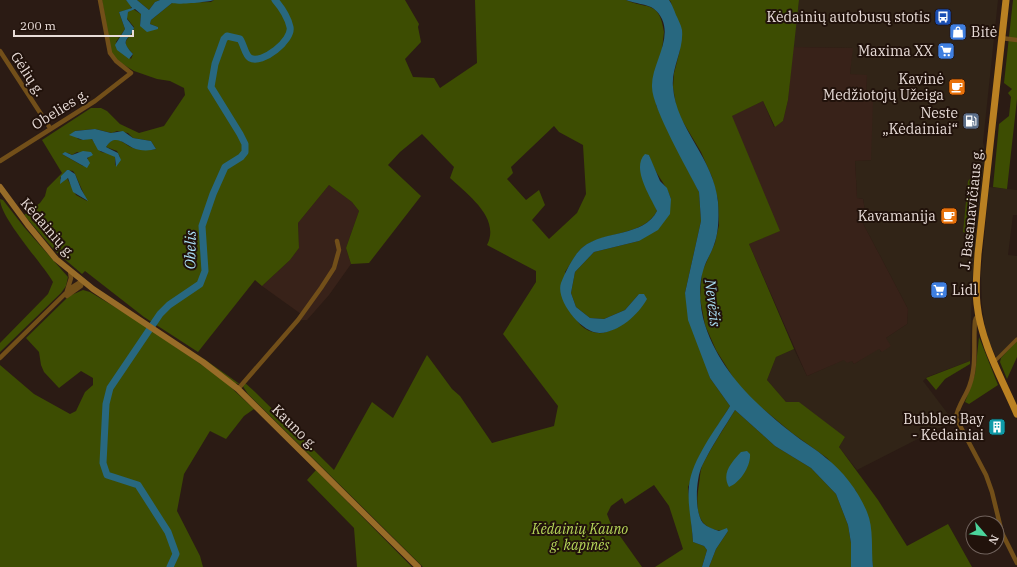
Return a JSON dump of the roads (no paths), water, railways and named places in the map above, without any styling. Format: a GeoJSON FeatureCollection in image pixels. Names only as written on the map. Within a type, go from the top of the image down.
{"type":"FeatureCollection","features":[{"type":"Feature","properties":{"kind":"main road","name":"J. Basanavičiaus g."},"geometry":{"type":"LineString","coordinates":[[1006,0],[977,272],[977,299],[979,316],[994,362],[1017,414]]}},
{"type":"Feature","properties":{"kind":"main road","name":"Kėdainių g."},"geometry":{"type":"LineString","coordinates":[[0,187],[46,248],[70,271],[93,289],[142,320]]}},
{"type":"Feature","properties":{"kind":"main road","name":"Kauno g."},"geometry":{"type":"LineString","coordinates":[[142,320],[203,362],[238,389],[418,567]]}},
{"type":"Feature","properties":{"kind":"street","name":"Obelies g."},"geometry":{"type":"LineString","coordinates":[[0,161],[50,128],[95,101],[130,74],[131,72],[116,61],[110,53],[100,0]]}},
{"type":"Feature","properties":{"kind":"street"},"geometry":{"type":"LineString","coordinates":[[1001,38],[1017,40]]}},
{"type":"Feature","properties":{"kind":"street","name":"Gėlių g."},"geometry":{"type":"LineString","coordinates":[[0,51],[50,128]]}},
{"type":"Feature","properties":{"kind":"street"},"geometry":{"type":"LineString","coordinates":[[238,389],[298,320],[321,288],[334,268],[339,250],[337,241]]}},
{"type":"Feature","properties":{"kind":"street"},"geometry":{"type":"LineString","coordinates":[[63,297],[70,283],[70,271]]}},
{"type":"Feature","properties":{"kind":"street"},"geometry":{"type":"LineString","coordinates":[[78,289],[82,281]]}},
{"type":"Feature","properties":{"kind":"street"},"geometry":{"type":"LineString","coordinates":[[0,358],[76,283],[82,281]]}},
{"type":"Feature","properties":{"kind":"street"},"geometry":{"type":"LineString","coordinates":[[63,297],[78,289],[93,289]]}},
{"type":"Feature","properties":{"kind":"street"},"geometry":{"type":"LineString","coordinates":[[979,316],[975,321],[972,379],[956,418],[986,475],[992,492],[1002,533],[1017,563]]}},
{"type":"Feature","properties":{"kind":"street"},"geometry":{"type":"LineString","coordinates":[[994,362],[1017,339]]}},
{"type":"Feature","properties":{"kind":"water"},"geometry":{"type":"Polygon","coordinates":[[[126,0],[137,0],[149,10],[155,2],[160,0],[214,0],[180,4],[172,3],[151,20],[150,24],[158,27],[158,29],[147,32],[140,26],[141,14],[135,9],[128,12],[127,19],[134,28],[126,40],[126,45],[133,54],[129,59],[117,50],[115,45],[125,29],[119,12],[132,8],[126,0]]]}},
{"type":"Feature","properties":{"kind":"water"},"geometry":{"type":"Polygon","coordinates":[[[626,0],[669,0],[682,28],[681,45],[673,80],[676,102],[681,116],[710,171],[718,202],[717,232],[701,277],[700,291],[703,319],[712,342],[729,372],[752,398],[778,422],[832,463],[850,482],[864,504],[871,525],[873,567],[851,567],[851,543],[848,525],[836,494],[811,468],[775,446],[735,410],[713,445],[702,466],[698,478],[697,503],[700,518],[708,527],[719,531],[727,528],[728,531],[716,549],[709,567],[702,567],[707,550],[704,546],[693,542],[689,507],[689,486],[691,476],[700,455],[730,406],[710,378],[688,320],[685,293],[701,221],[699,192],[664,124],[654,97],[652,87],[653,79],[665,36],[662,19],[651,7],[626,0]]]}},
{"type":"Feature","properties":{"kind":"water"},"geometry":{"type":"Polygon","coordinates":[[[95,129],[111,133],[123,131],[133,138],[151,141],[156,149],[138,150],[120,141],[113,141],[106,147],[118,153],[121,160],[116,167],[115,157],[98,150],[92,139],[83,140],[69,135],[75,131],[95,129]]]}},
{"type":"Feature","properties":{"kind":"water"},"geometry":{"type":"Polygon","coordinates":[[[83,151],[91,152],[93,155],[87,158],[90,163],[87,168],[62,154],[65,152],[72,155],[83,151]]]}},
{"type":"Feature","properties":{"kind":"water"},"geometry":{"type":"Polygon","coordinates":[[[645,154],[649,155],[660,181],[667,188],[671,199],[670,214],[658,230],[639,241],[594,252],[575,272],[571,293],[576,307],[590,318],[604,319],[625,310],[639,294],[644,294],[647,299],[639,311],[621,326],[607,332],[593,332],[578,322],[566,307],[560,290],[561,283],[573,259],[583,247],[602,238],[643,225],[651,219],[657,211],[646,190],[641,174],[641,160],[645,154]]]}},
{"type":"Feature","properties":{"kind":"water"},"geometry":{"type":"Polygon","coordinates":[[[67,170],[75,174],[88,201],[73,192],[68,178],[60,184],[61,176],[67,170]]]}},
{"type":"Feature","properties":{"kind":"water"},"geometry":{"type":"Polygon","coordinates":[[[747,451],[750,454],[750,459],[747,469],[737,482],[729,487],[726,477],[729,468],[741,452],[747,451]]]}},
{"type":"Feature","properties":{"kind":"waterway","name":"Obelis"},"geometry":{"type":"LineString","coordinates":[[170,567],[176,554],[168,532],[138,485],[107,475],[103,463],[106,404],[110,388],[160,314],[169,305],[200,284],[205,271],[202,226],[213,194],[225,167],[241,157],[245,152],[245,144],[240,134],[211,87],[215,64],[224,39],[227,36],[240,39],[248,57],[255,59],[269,55],[282,44],[290,32],[290,27],[288,20],[275,0]]}},
{"type":"Feature","properties":{"kind":"place","name":"Kėdainių autobusų stotis"},"geometry":{"type":"Point","coordinates":[943,17]}},
{"type":"Feature","properties":{"kind":"place","name":"Bitė"},"geometry":{"type":"Point","coordinates":[958,32]}},
{"type":"Feature","properties":{"kind":"place","name":"Maxima XX"},"geometry":{"type":"Point","coordinates":[946,51]}},
{"type":"Feature","properties":{"kind":"place","name":"Kavinė Medžiotojų Užeiga"},"geometry":{"type":"Point","coordinates":[957,87]}},
{"type":"Feature","properties":{"kind":"place","name":"Neste „Kėdainiai“"},"geometry":{"type":"Point","coordinates":[971,121]}},
{"type":"Feature","properties":{"kind":"place","name":"Kavamanija"},"geometry":{"type":"Point","coordinates":[949,216]}},
{"type":"Feature","properties":{"kind":"place","name":"Lidl"},"geometry":{"type":"Point","coordinates":[939,290]}},
{"type":"Feature","properties":{"kind":"place","name":"Bubbles Bay - Kėdainiai"},"geometry":{"type":"Point","coordinates":[997,427]}},
{"type":"Feature","properties":{"kind":"water label","name":"Nevėžis"},"geometry":{"type":"Point","coordinates":[713,303]}},
{"type":"Feature","properties":{"kind":"park label","name":"Kėdainių Kauno g. kapinės"},"geometry":{"type":"Point","coordinates":[580,538]}}]}
